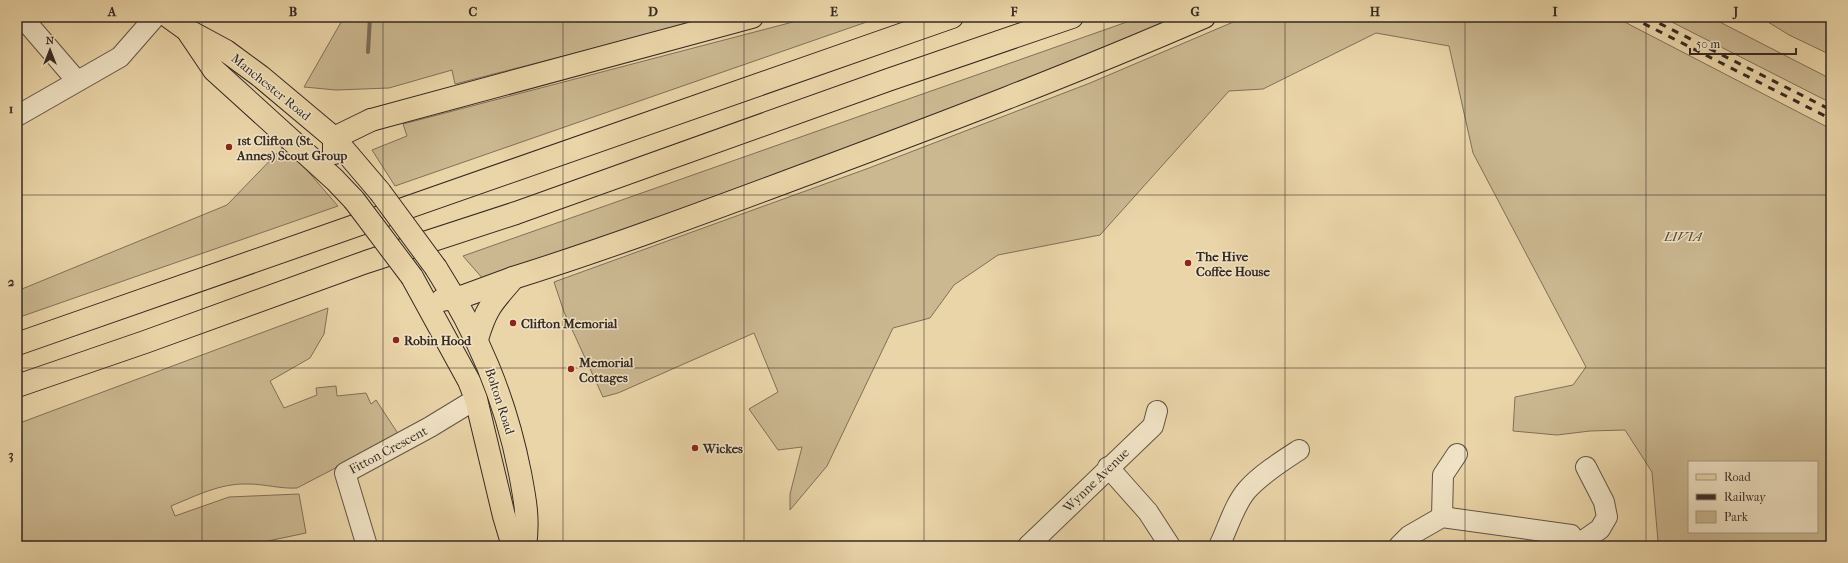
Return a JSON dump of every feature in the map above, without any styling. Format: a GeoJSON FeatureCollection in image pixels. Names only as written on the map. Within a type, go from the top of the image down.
{"type":"FeatureCollection","features":[{"type":"Feature","properties":{"kind":"main road","name":"Manchester Road"},"geometry":{"type":"LineString","coordinates":[[169,17],[187,30],[226,51],[334,138],[380,192],[436,268]]}},
{"type":"Feature","properties":{"kind":"main road"},"geometry":{"type":"LineString","coordinates":[[335,180],[334,138],[370,120],[752,17]]}},
{"type":"Feature","properties":{"kind":"main road"},"geometry":{"type":"LineString","coordinates":[[17,344],[952,17]]}},
{"type":"Feature","properties":{"kind":"main road"},"geometry":{"type":"LineString","coordinates":[[17,386],[153,339],[366,262],[516,213],[880,83],[1072,17]]}},
{"type":"Feature","properties":{"kind":"main road"},"geometry":{"type":"LineString","coordinates":[[417,284],[438,300],[444,301],[556,265],[993,105],[1204,17]]}},
{"type":"Feature","properties":{"kind":"main road","name":"Manchester Road"},"geometry":{"type":"LineString","coordinates":[[187,30],[214,70],[335,180],[354,200],[417,284]]}},
{"type":"Feature","properties":{"kind":"main road","name":"Bolton Road"},"geometry":{"type":"LineString","coordinates":[[436,268],[455,298],[477,339],[493,376],[516,450],[528,526],[524,546]]}},
{"type":"Feature","properties":{"kind":"main road"},"geometry":{"type":"LineString","coordinates":[[477,339],[483,317],[489,306],[513,278]]}},
{"type":"Feature","properties":{"kind":"main road","name":"Bolton Road"},"geometry":{"type":"LineString","coordinates":[[417,284],[469,381],[476,399],[504,516],[513,546]]}},
{"type":"Feature","properties":{"kind":"street"},"geometry":{"type":"LineString","coordinates":[[22,17],[77,81]]}},
{"type":"Feature","properties":{"kind":"street"},"geometry":{"type":"LineString","coordinates":[[17,116],[120,57],[155,17]]}},
{"type":"Feature","properties":{"kind":"street","name":"Fitton Crescent"},"geometry":{"type":"LineString","coordinates":[[367,546],[345,473],[430,427],[476,399]]}},
{"type":"Feature","properties":{"kind":"street","name":"Wynne Avenue"},"geometry":{"type":"LineString","coordinates":[[1028,546],[1108,467],[1153,426],[1157,411]]}},
{"type":"Feature","properties":{"kind":"street"},"geometry":{"type":"LineString","coordinates":[[1219,546],[1239,502],[1247,489],[1277,464],[1300,450]]}},
{"type":"Feature","properties":{"kind":"street"},"geometry":{"type":"LineString","coordinates":[[1442,517],[1443,475],[1457,454]]}},
{"type":"Feature","properties":{"kind":"street"},"geometry":{"type":"LineString","coordinates":[[1108,467],[1148,512],[1170,546]]}},
{"type":"Feature","properties":{"kind":"street"},"geometry":{"type":"LineString","coordinates":[[1399,546],[1408,536],[1442,517],[1571,535],[1577,545],[1600,529],[1607,517],[1604,502],[1586,467]]}},
{"type":"Feature","properties":{"kind":"green space"},"geometry":{"type":"Polygon","coordinates":[[[344,17],[715,17],[455,84],[452,70],[389,88],[336,90],[304,87],[344,17]]]}},
{"type":"Feature","properties":{"kind":"green space"},"geometry":{"type":"Polygon","coordinates":[[[812,17],[881,17],[395,186],[372,150],[407,136],[403,124],[812,17]]]}},
{"type":"Feature","properties":{"kind":"green space"},"geometry":{"type":"Polygon","coordinates":[[[1141,17],[1182,17],[920,123],[484,280],[463,256],[1141,17]]]}},
{"type":"Feature","properties":{"kind":"green space","name":"LIVIA"},"geometry":{"type":"Polygon","coordinates":[[[1245,17],[1615,17],[1831,129],[1831,546],[1656,546],[1658,541],[1652,472],[1625,430],[1590,431],[1557,435],[1513,431],[1515,397],[1573,385],[1586,367],[1473,153],[1449,46],[1376,33],[1263,89],[1229,91],[1100,235],[998,255],[954,285],[930,318],[893,328],[827,466],[790,510],[790,494],[802,447],[778,450],[749,409],[778,392],[754,333],[618,393],[603,397],[564,312],[554,282],[869,168],[1090,83],[1245,17]]]}},
{"type":"Feature","properties":{"kind":"green space"},"geometry":{"type":"Polygon","coordinates":[[[1662,17],[1710,17],[1831,79],[1831,103],[1662,17]]]}},
{"type":"Feature","properties":{"kind":"green space"},"geometry":{"type":"Polygon","coordinates":[[[1760,17],[1831,17],[1831,55],[1789,35],[1760,17]]]}},
{"type":"Feature","properties":{"kind":"green space"},"geometry":{"type":"Polygon","coordinates":[[[285,145],[338,206],[17,318],[17,291],[227,205],[285,145]]]}},
{"type":"Feature","properties":{"kind":"green space"},"geometry":{"type":"Polygon","coordinates":[[[328,308],[324,334],[310,358],[270,381],[284,408],[317,395],[316,388],[336,386],[337,396],[366,393],[371,404],[376,400],[399,435],[297,488],[238,484],[208,491],[171,506],[175,516],[229,497],[299,494],[306,533],[268,541],[262,546],[17,546],[17,424],[328,308]]]}},
{"type":"Feature","properties":{"kind":"waterway"},"geometry":{"type":"LineString","coordinates":[[368,52],[370,17]]}},
{"type":"Feature","properties":{"kind":"railway"},"geometry":{"type":"LineString","coordinates":[[1631,17],[1831,119]]}},
{"type":"Feature","properties":{"kind":"railway"},"geometry":{"type":"LineString","coordinates":[[1647,17],[1831,110]]}},
{"type":"Feature","properties":{"kind":"place","name":"1st Clifton (St. Annes) Scout Group"},"geometry":{"type":"Point","coordinates":[229,147]}},
{"type":"Feature","properties":{"kind":"place","name":"The Hive Coffee House"},"geometry":{"type":"Point","coordinates":[1188,263]}},
{"type":"Feature","properties":{"kind":"place","name":"Clifton Memorial"},"geometry":{"type":"Point","coordinates":[513,323]}},
{"type":"Feature","properties":{"kind":"place","name":"Robin Hood"},"geometry":{"type":"Point","coordinates":[396,340]}},
{"type":"Feature","properties":{"kind":"place","name":"Memorial Cottages"},"geometry":{"type":"Point","coordinates":[571,369]}},
{"type":"Feature","properties":{"kind":"place","name":"Wickes"},"geometry":{"type":"Point","coordinates":[695,448]}}]}
